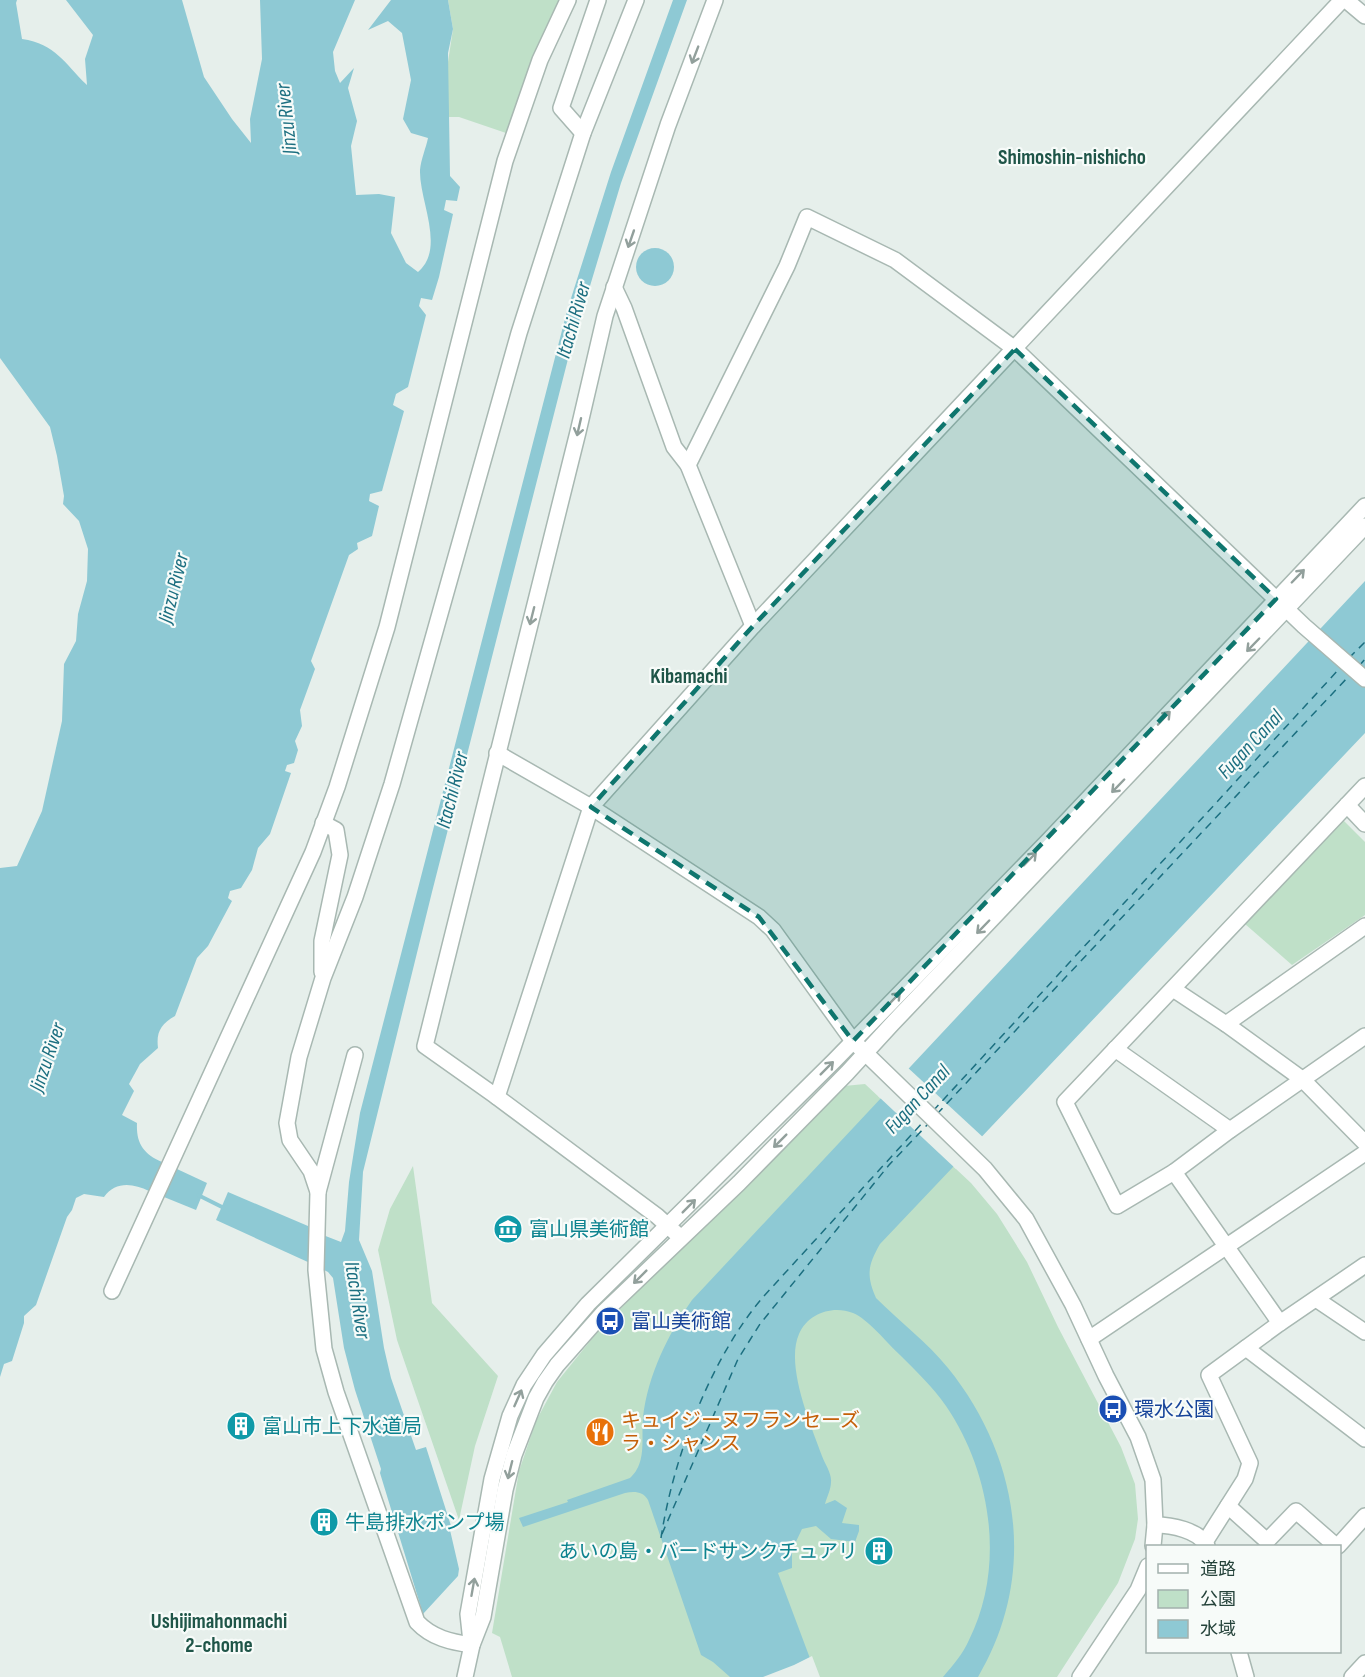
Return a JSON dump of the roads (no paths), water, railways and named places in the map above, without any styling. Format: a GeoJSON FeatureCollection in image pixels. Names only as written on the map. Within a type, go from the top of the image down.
{"type":"FeatureCollection","features":[{"type":"Feature","properties":{"kind":"street"},"geometry":{"type":"LineString","coordinates":[[112,1291],[313,852],[387,627],[505,161],[540,60],[568,0]]}},
{"type":"Feature","properties":{"kind":"street"},"geometry":{"type":"LineString","coordinates":[[583,133],[561,108],[597,0]]}},
{"type":"Feature","properties":{"kind":"street"},"geometry":{"type":"LineString","coordinates":[[318,1192],[311,1171],[291,1140],[287,1123],[299,1057],[322,978],[355,897],[392,784],[519,333],[583,133],[636,0]]}},
{"type":"Feature","properties":{"kind":"street"},"geometry":{"type":"LineString","coordinates":[[680,1237],[669,1225],[497,1097],[425,1047],[578,432],[604,316],[668,125],[715,0]]}},
{"type":"Feature","properties":{"kind":"street"},"geometry":{"type":"LineString","coordinates":[[497,1097],[591,807],[753,626],[1342,0]]}},
{"type":"Feature","properties":{"kind":"street"},"geometry":{"type":"LineString","coordinates":[[1346,0],[1365,16]]}},
{"type":"Feature","properties":{"kind":"street"},"geometry":{"type":"LineString","coordinates":[[688,465],[787,266],[807,217],[895,260],[1015,349],[1304,626],[1365,679]]}},
{"type":"Feature","properties":{"kind":"street"},"geometry":{"type":"LineString","coordinates":[[614,287],[624,308],[674,447],[688,465],[753,626]]}},
{"type":"Feature","properties":{"kind":"street"},"geometry":{"type":"LineString","coordinates":[[466,1673],[471,1648],[483,1617],[505,1490],[514,1455],[536,1398],[557,1365],[680,1237],[739,1183],[865,1054],[1282,604],[1365,506]]}},
{"type":"Feature","properties":{"kind":"street"},"geometry":{"type":"LineString","coordinates":[[471,1648],[468,1614],[492,1479],[510,1416],[524,1385],[544,1355],[588,1304],[853,1041],[1282,604],[1365,526]]}},
{"type":"Feature","properties":{"kind":"street"},"geometry":{"type":"LineString","coordinates":[[497,753],[591,807],[759,917],[773,930],[853,1041],[985,1169],[1026,1219],[1138,1437],[1153,1480],[1155,1525],[1153,1545]]}},
{"type":"Feature","properties":{"kind":"street"},"geometry":{"type":"LineString","coordinates":[[1365,786],[1065,1102],[1117,1206],[1174,1172],[1365,1036]]}},
{"type":"Feature","properties":{"kind":"street"},"geometry":{"type":"LineString","coordinates":[[1347,805],[1365,824]]}},
{"type":"Feature","properties":{"kind":"street"},"geometry":{"type":"LineString","coordinates":[[322,978],[322,941],[340,855],[336,830],[323,823]]}},
{"type":"Feature","properties":{"kind":"street"},"geometry":{"type":"LineString","coordinates":[[1226,1024],[1365,926]]}},
{"type":"Feature","properties":{"kind":"street"},"geometry":{"type":"LineString","coordinates":[[1173,989],[1302,1079],[1365,1143]]}},
{"type":"Feature","properties":{"kind":"street"},"geometry":{"type":"LineString","coordinates":[[1116,1049],[1230,1130]]}},
{"type":"Feature","properties":{"kind":"street"},"geometry":{"type":"LineString","coordinates":[[355,1055],[318,1192],[316,1270],[324,1349],[336,1392],[417,1622],[423,1629],[445,1641],[471,1648]]}},
{"type":"Feature","properties":{"kind":"street"},"geometry":{"type":"LineString","coordinates":[[1089,1339],[1365,1153]]}},
{"type":"Feature","properties":{"kind":"street"},"geometry":{"type":"LineString","coordinates":[[1174,1172],[1280,1323]]}},
{"type":"Feature","properties":{"kind":"street"},"geometry":{"type":"LineString","coordinates":[[1155,1525],[1170,1525],[1188,1531],[1206,1544],[1245,1479],[1250,1463],[1209,1376],[1280,1323],[1365,1265]]}},
{"type":"Feature","properties":{"kind":"street"},"geometry":{"type":"LineString","coordinates":[[1316,1299],[1365,1332]]}},
{"type":"Feature","properties":{"kind":"street"},"geometry":{"type":"LineString","coordinates":[[1246,1348],[1365,1439]]}},
{"type":"Feature","properties":{"kind":"street"},"geometry":{"type":"LineString","coordinates":[[1228,1506],[1268,1541],[1296,1511],[1336,1545]]}},
{"type":"Feature","properties":{"kind":"street"},"geometry":{"type":"LineString","coordinates":[[1338,1545],[1365,1516]]}},
{"type":"Feature","properties":{"kind":"street"},"geometry":{"type":"LineString","coordinates":[[1080,1677],[1138,1590],[1146,1571]]}},
{"type":"Feature","properties":{"kind":"street"},"geometry":{"type":"LineString","coordinates":[[1240,1653],[1246,1677]]}},
{"type":"Feature","properties":{"kind":"street"},"geometry":{"type":"LineString","coordinates":[[1352,1677],[1365,1663]]}},
{"type":"Feature","properties":{"kind":"water","name":"Jinzu River"},"geometry":{"type":"Polygon","coordinates":[[[0,0],[17,0],[22,39],[43,45],[51,50],[87,85],[85,59],[93,35],[66,0],[182,0],[204,77],[251,143],[250,119],[262,59],[260,0],[355,0],[333,52],[335,71],[340,83],[354,68],[348,88],[357,121],[351,146],[356,195],[379,194],[395,197],[391,233],[406,263],[418,272],[426,262],[431,237],[420,170],[428,138],[411,133],[403,119],[411,80],[402,33],[388,21],[368,30],[391,0],[448,0],[453,29],[448,53],[450,176],[460,187],[457,201],[446,200],[444,210],[453,214],[439,277],[432,300],[421,298],[419,306],[426,315],[408,387],[396,394],[393,405],[404,411],[382,491],[370,494],[369,501],[379,506],[372,536],[357,543],[358,549],[349,555],[311,661],[315,669],[300,710],[302,726],[295,741],[298,750],[294,763],[287,765],[285,771],[291,773],[270,834],[258,848],[252,870],[241,888],[230,891],[228,898],[232,901],[208,946],[197,958],[175,1016],[161,1029],[158,1048],[140,1064],[129,1084],[134,1091],[122,1115],[137,1123],[139,1142],[142,1147],[162,1162],[149,1191],[137,1186],[125,1185],[113,1188],[104,1197],[84,1194],[76,1198],[36,1305],[24,1316],[24,1323],[12,1361],[4,1364],[0,1377],[0,868],[17,866],[42,811],[62,721],[64,664],[76,641],[78,614],[87,581],[88,549],[79,521],[63,504],[64,496],[50,427],[0,358],[0,0]]]}},
{"type":"Feature","properties":{"kind":"water","name":"Itachi River"},"geometry":{"type":"Polygon","coordinates":[[[673,0],[687,0],[621,183],[568,359],[363,1172],[359,1240],[372,1271],[391,1378],[416,1450],[426,1447],[452,1529],[450,1530],[459,1569],[458,1576],[423,1614],[380,1473],[381,1469],[355,1390],[344,1348],[333,1278],[324,1270],[323,1235],[341,1242],[345,1231],[349,1182],[360,1113],[567,311],[611,172],[673,0]]]}},
{"type":"Feature","properties":{"kind":"water"},"geometry":{"type":"Polygon","coordinates":[[[655,248],[669,253],[674,267],[669,281],[655,286],[641,281],[636,267],[641,253],[655,248]]]}},
{"type":"Feature","properties":{"kind":"water","name":"Fugan Canal"},"geometry":{"type":"Polygon","coordinates":[[[1365,581],[1365,733],[880,1244],[873,1258],[870,1276],[876,1298],[922,1340],[948,1368],[972,1403],[992,1440],[1005,1478],[1012,1518],[1014,1558],[1009,1599],[997,1638],[978,1677],[943,1677],[961,1655],[969,1640],[980,1611],[987,1582],[990,1551],[988,1520],[983,1490],[974,1460],[946,1406],[930,1386],[865,1320],[853,1313],[837,1310],[815,1316],[803,1327],[796,1347],[795,1362],[806,1412],[830,1476],[831,1482],[825,1504],[835,1500],[847,1508],[842,1523],[859,1525],[859,1531],[855,1542],[831,1539],[816,1526],[802,1529],[792,1550],[792,1568],[778,1573],[817,1677],[730,1677],[701,1655],[648,1500],[644,1495],[635,1492],[625,1493],[523,1527],[519,1518],[630,1478],[641,1458],[643,1417],[654,1370],[667,1341],[692,1300],[1365,581]]]}},
{"type":"Feature","properties":{"kind":"water"},"geometry":{"type":"Polygon","coordinates":[[[177,1169],[207,1183],[196,1210],[164,1197],[177,1169]]]}},
{"type":"Feature","properties":{"kind":"water"},"geometry":{"type":"Polygon","coordinates":[[[228,1192],[308,1226],[310,1263],[216,1220],[228,1192]]]}},
{"type":"Feature","properties":{"kind":"waterway"},"geometry":{"type":"LineString","coordinates":[[198,1195],[224,1208]]}},
{"type":"Feature","properties":{"kind":"place","name":"富山県美術館"},"geometry":{"type":"Point","coordinates":[508,1229]}},
{"type":"Feature","properties":{"kind":"place","name":"富山美術館"},"geometry":{"type":"Point","coordinates":[610,1321]}},
{"type":"Feature","properties":{"kind":"place","name":"環水公園"},"geometry":{"type":"Point","coordinates":[1113,1409]}},
{"type":"Feature","properties":{"kind":"place","name":"富山市上下水道局"},"geometry":{"type":"Point","coordinates":[241,1426]}},
{"type":"Feature","properties":{"kind":"place","name":"キュイジーヌフランセーズ ラ・シャンス"},"geometry":{"type":"Point","coordinates":[600,1432]}},
{"type":"Feature","properties":{"kind":"place","name":"牛島排水ポンプ場"},"geometry":{"type":"Point","coordinates":[324,1522]}},
{"type":"Feature","properties":{"kind":"place","name":"あいの島・バードサンクチュアリ"},"geometry":{"type":"Point","coordinates":[879,1551]}},
{"type":"Feature","properties":{"kind":"district","name":"Shimoshin-nishicho"},"geometry":{"type":"Point","coordinates":[1072,157]}},
{"type":"Feature","properties":{"kind":"district","name":"Kibamachi"},"geometry":{"type":"Point","coordinates":[689,676]}},
{"type":"Feature","properties":{"kind":"district","name":"Ushijimahonmachi 2-chome"},"geometry":{"type":"Point","coordinates":[219,1633]}}]}
